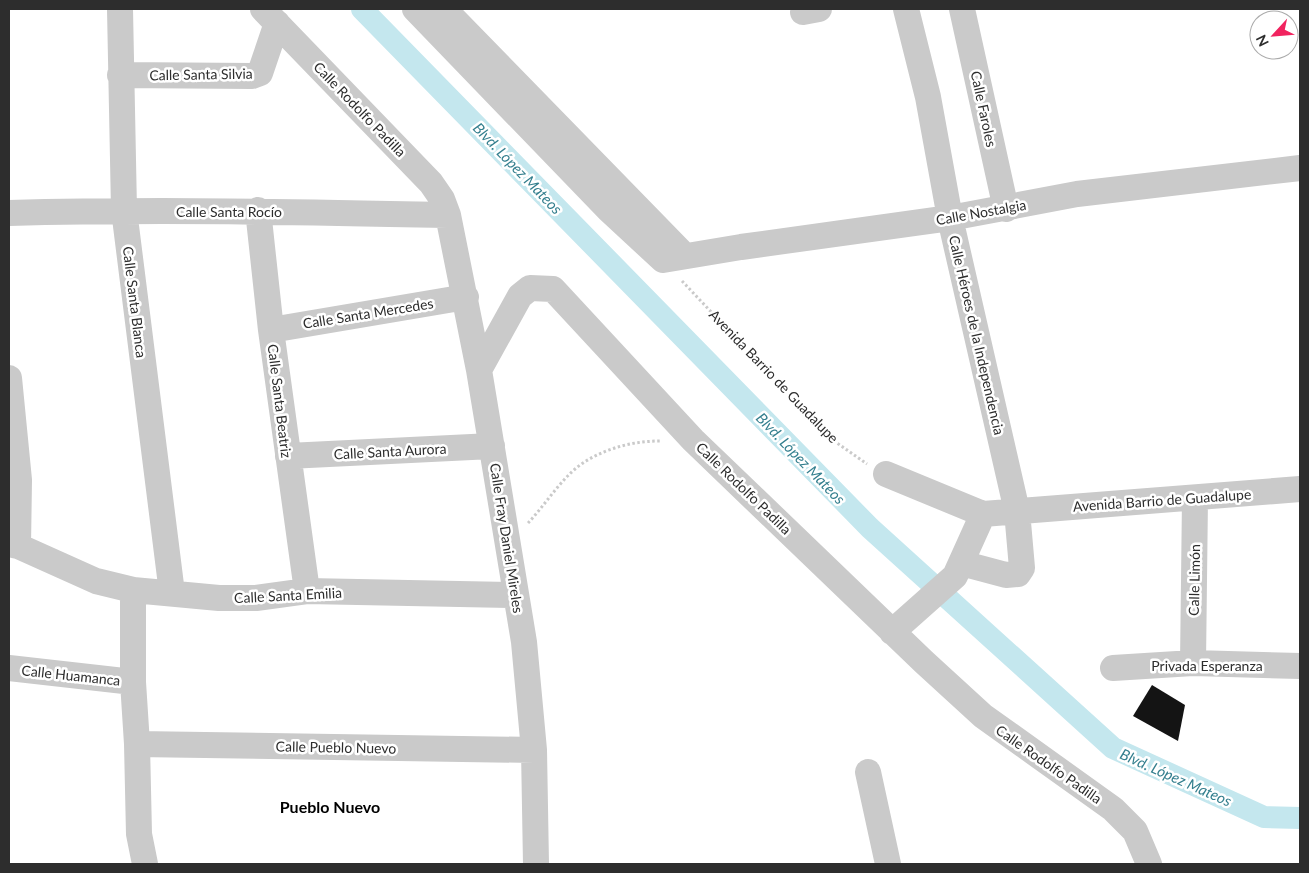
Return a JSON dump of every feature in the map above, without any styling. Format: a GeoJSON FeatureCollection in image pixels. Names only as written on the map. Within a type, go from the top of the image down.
{"type":"FeatureCollection","features":[{"type":"Feature","properties":{"kind":"street","name":"Calle Santa Blanca"},"geometry":{"type":"LineString","coordinates":[[120,9],[124,210],[172,593]]}},
{"type":"Feature","properties":{"kind":"street"},"geometry":{"type":"LineString","coordinates":[[415,9],[561,162],[674,258]]}},
{"type":"Feature","properties":{"kind":"street"},"geometry":{"type":"LineString","coordinates":[[444,9],[674,258]]}},
{"type":"Feature","properties":{"kind":"street","name":"Calle Héroes de la Independencia"},"geometry":{"type":"LineString","coordinates":[[906,9],[928,97],[950,218],[1017,512],[1022,563],[1020,573],[1006,575],[958,570]]}},
{"type":"Feature","properties":{"kind":"street","name":"Calle Faroles"},"geometry":{"type":"LineString","coordinates":[[962,9],[1006,208]]}},
{"type":"Feature","properties":{"kind":"street","name":"Calle Santa Silvia"},"geometry":{"type":"LineString","coordinates":[[120,75],[252,76],[260,73],[270,16]]}},
{"type":"Feature","properties":{"kind":"street","name":"Calle Rodolfo Padilla"},"geometry":{"type":"LineString","coordinates":[[270,16],[431,183],[442,199],[448,216]]}},
{"type":"Feature","properties":{"kind":"street","name":"Calle Nostalgia"},"geometry":{"type":"LineString","coordinates":[[674,258],[950,218],[1077,194],[1300,168]]}},
{"type":"Feature","properties":{"kind":"street","name":"Calle Santa Rocío"},"geometry":{"type":"LineString","coordinates":[[9,213],[124,210],[258,210],[448,216]]}},
{"type":"Feature","properties":{"kind":"street","name":"Calle Santa Beatriz"},"geometry":{"type":"LineString","coordinates":[[258,210],[271,330],[307,591]]}},
{"type":"Feature","properties":{"kind":"street","name":"Calle Fray Daniel Mireles"},"geometry":{"type":"LineString","coordinates":[[448,216],[466,297],[479,370],[529,681],[534,750],[536,864]]}},
{"type":"Feature","properties":{"kind":"street"},"geometry":{"type":"LineString","coordinates":[[479,370],[520,296],[530,288],[552,289],[693,440]]}},
{"type":"Feature","properties":{"kind":"street","name":"Calle Santa Mercedes"},"geometry":{"type":"LineString","coordinates":[[271,330],[466,297]]}},
{"type":"Feature","properties":{"kind":"street"},"geometry":{"type":"LineString","coordinates":[[9,378],[19,480],[13,545]]}},
{"type":"Feature","properties":{"kind":"street","name":"Calle Rodolfo Padilla"},"geometry":{"type":"LineString","coordinates":[[693,440],[898,627],[982,716],[1113,809],[1135,831],[1149,864]]}},
{"type":"Feature","properties":{"kind":"street","name":"Calle Santa Aurora"},"geometry":{"type":"LineString","coordinates":[[288,456],[492,446]]}},
{"type":"Feature","properties":{"kind":"street","name":"Avenida Barrio de Guadalupe"},"geometry":{"type":"LineString","coordinates":[[886,474],[983,514],[1300,489]]}},
{"type":"Feature","properties":{"kind":"street","name":"Calle Limón"},"geometry":{"type":"LineString","coordinates":[[1193,663],[1195,498]]}},
{"type":"Feature","properties":{"kind":"street"},"geometry":{"type":"LineString","coordinates":[[898,627],[958,570],[983,514]]}},
{"type":"Feature","properties":{"kind":"street","name":"Calle Santa Emilia"},"geometry":{"type":"LineString","coordinates":[[13,545],[96,581],[133,590],[256,598],[307,591],[516,595]]}},
{"type":"Feature","properties":{"kind":"street"},"geometry":{"type":"LineString","coordinates":[[133,590],[133,682],[138,744],[139,834],[145,864]]}},
{"type":"Feature","properties":{"kind":"street","name":"Privada Esperanza"},"geometry":{"type":"LineString","coordinates":[[1114,668],[1193,663],[1300,666]]}},
{"type":"Feature","properties":{"kind":"street","name":"Calle Huamanca"},"geometry":{"type":"LineString","coordinates":[[9,668],[133,682]]}},
{"type":"Feature","properties":{"kind":"street","name":"Calle Pueblo Nuevo"},"geometry":{"type":"LineString","coordinates":[[138,744],[534,750]]}},
{"type":"Feature","properties":{"kind":"street"},"geometry":{"type":"LineString","coordinates":[[868,772],[888,864]]}},
{"type":"Feature","properties":{"kind":"path","name":"Avenida Barrio de Guadalupe"},"geometry":{"type":"LineString","coordinates":[[674,258],[814,421],[837,443],[862,462],[886,474]]}},
{"type":"Feature","properties":{"kind":"path","name":"Calle Rodolfo Padilla"},"geometry":{"type":"LineString","coordinates":[[507,545],[569,475],[586,461],[634,441],[693,440]]}},
{"type":"Feature","properties":{"kind":"building"},"geometry":{"type":"Polygon","coordinates":[[[1152,685],[1185,705],[1178,741],[1133,716],[1152,685]]]}},
{"type":"Feature","properties":{"kind":"waterway","name":"Blvd. López Mateos"},"geometry":{"type":"LineString","coordinates":[[362,9],[870,528],[1113,748],[1264,817],[1300,818]]}},
{"type":"Feature","properties":{"kind":"district","name":"Pueblo Nuevo"},"geometry":{"type":"Point","coordinates":[330,806]}}]}
